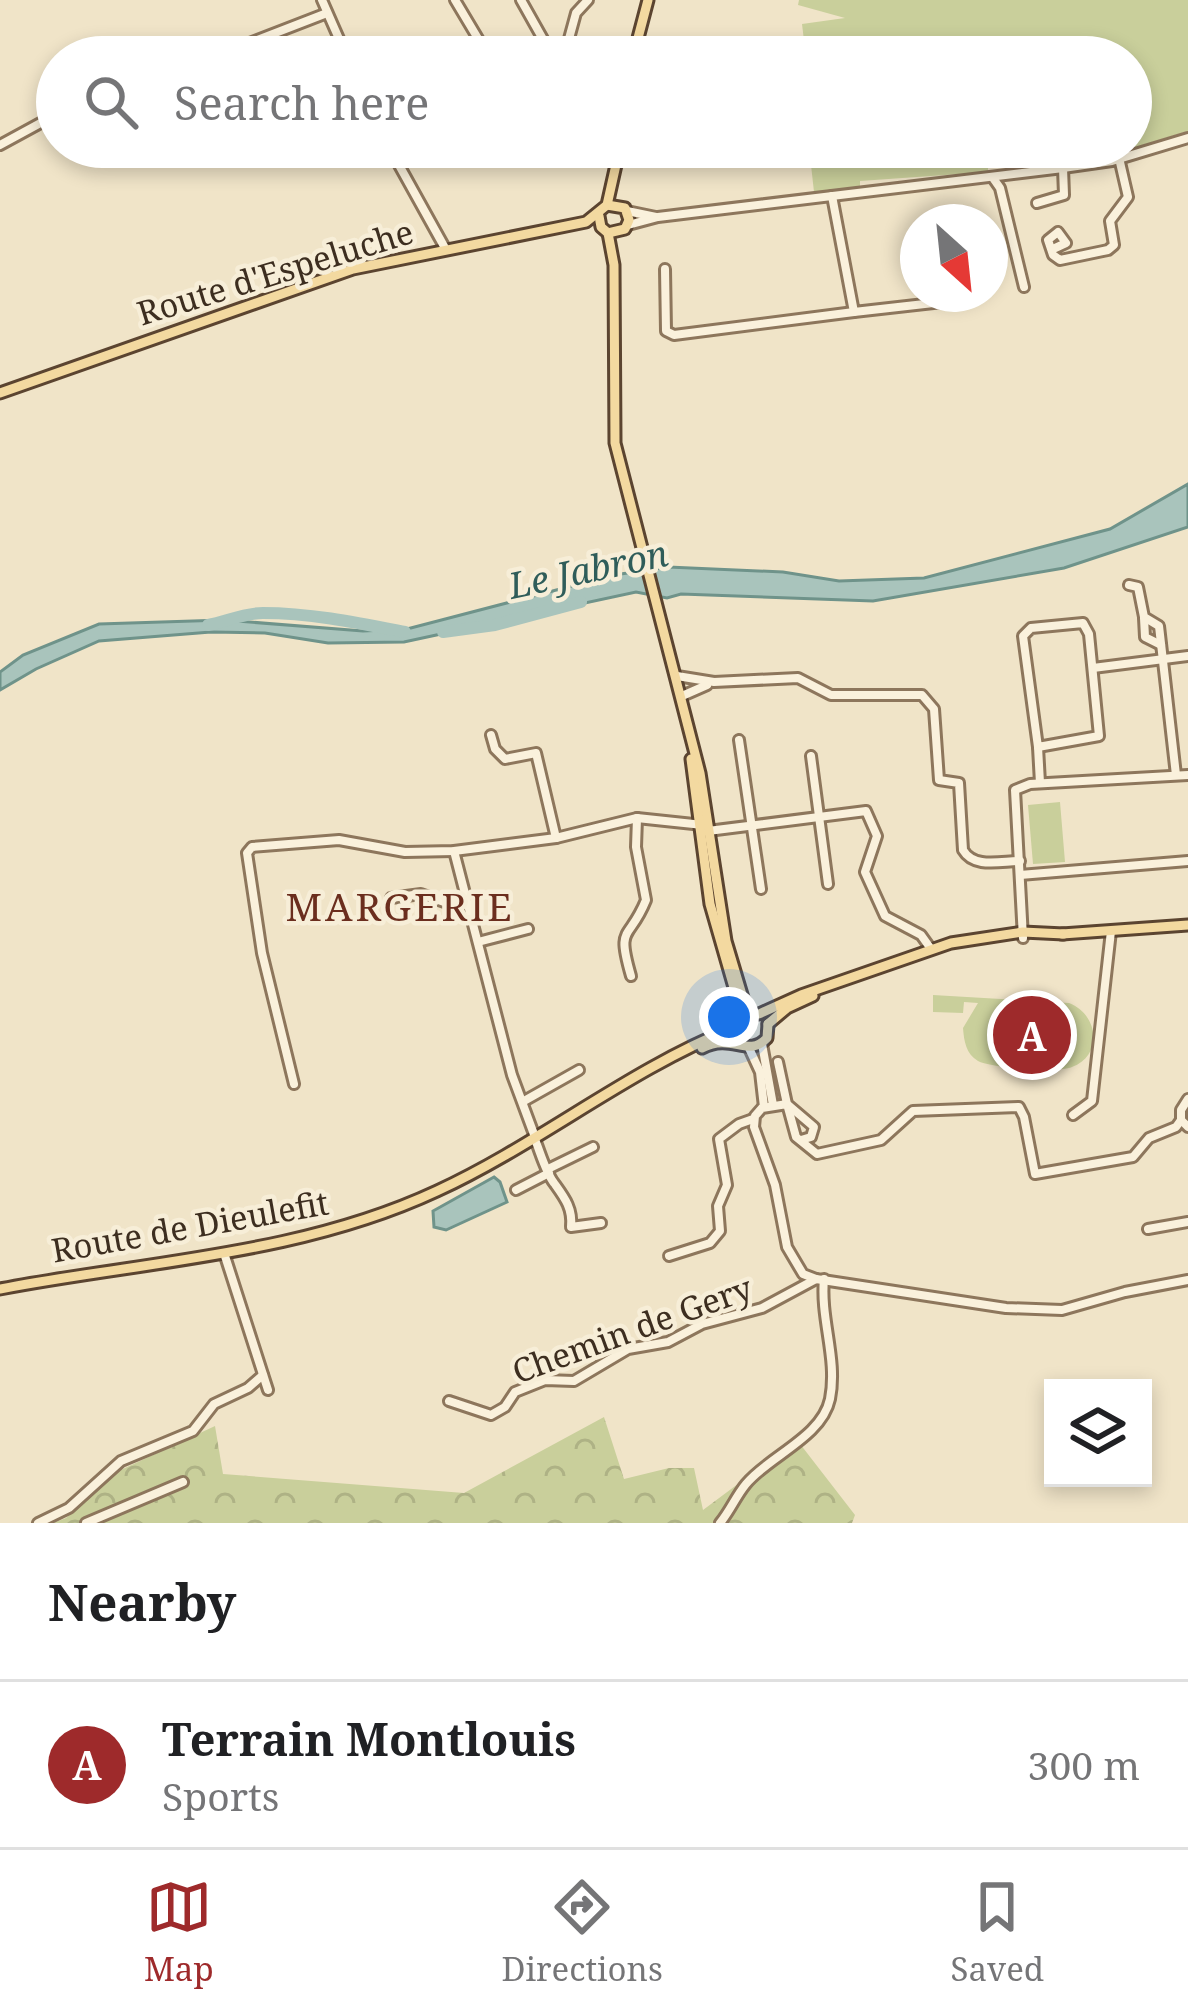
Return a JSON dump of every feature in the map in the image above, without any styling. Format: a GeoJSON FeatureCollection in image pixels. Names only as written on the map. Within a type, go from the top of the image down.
{"type":"FeatureCollection","features":[{"type":"Feature","properties":{"kind":"main road"},"geometry":{"type":"LineString","coordinates":[[638,36],[647,0]]}},
{"type":"Feature","properties":{"kind":"main road"},"geometry":{"type":"LineString","coordinates":[[617,168],[603,225],[614,265],[615,443],[688,721],[710,904],[739,1005],[736,1023],[743,1045],[762,1044],[768,1024],[787,1008],[931,949]]}},
{"type":"Feature","properties":{"kind":"main road"},"geometry":{"type":"LineString","coordinates":[[614,265],[625,228],[616,174]]}},
{"type":"Feature","properties":{"kind":"main road"},"geometry":{"type":"LineString","coordinates":[[608,205],[624,208]]}},
{"type":"Feature","properties":{"kind":"main road"},"geometry":{"type":"LineString","coordinates":[[603,225],[625,228]]}},
{"type":"Feature","properties":{"kind":"main road","name":"Route d'Espeluche"},"geometry":{"type":"LineString","coordinates":[[0,393],[353,269],[445,248],[603,225]]}},
{"type":"Feature","properties":{"kind":"main road"},"geometry":{"type":"LineString","coordinates":[[703,828],[726,941],[745,1003],[768,1024]]}},
{"type":"Feature","properties":{"kind":"main road"},"geometry":{"type":"LineString","coordinates":[[736,1023],[801,994],[967,941],[1188,928]]}},
{"type":"Feature","properties":{"kind":"main road","name":"Route de Dieulefit"},"geometry":{"type":"LineString","coordinates":[[0,1289],[296,1239],[385,1212],[449,1185],[736,1023]]}},
{"type":"Feature","properties":{"kind":"main road","name":"Route de Dieulefit"},"geometry":{"type":"LineString","coordinates":[[579,1110],[711,1043],[743,1045]]}},
{"type":"Feature","properties":{"kind":"street"},"geometry":{"type":"LineString","coordinates":[[455,0],[476,36]]}},
{"type":"Feature","properties":{"kind":"street"},"geometry":{"type":"LineString","coordinates":[[521,0],[542,36]]}},
{"type":"Feature","properties":{"kind":"street"},"geometry":{"type":"LineString","coordinates":[[570,36],[576,13],[588,0]]}},
{"type":"Feature","properties":{"kind":"street"},"geometry":{"type":"LineString","coordinates":[[325,1],[337,36]]}},
{"type":"Feature","properties":{"kind":"street"},"geometry":{"type":"LineString","coordinates":[[267,36],[327,13]]}},
{"type":"Feature","properties":{"kind":"street"},"geometry":{"type":"LineString","coordinates":[[0,145],[36,125]]}},
{"type":"Feature","properties":{"kind":"street"},"geometry":{"type":"LineString","coordinates":[[1152,148],[1188,138]]}},
{"type":"Feature","properties":{"kind":"street"},"geometry":{"type":"LineString","coordinates":[[401,168],[445,248]]}},
{"type":"Feature","properties":{"kind":"street"},"geometry":{"type":"LineString","coordinates":[[625,228],[658,217],[1063,168],[1064,194],[1037,203]]}},
{"type":"Feature","properties":{"kind":"street"},"geometry":{"type":"LineString","coordinates":[[1052,249],[1060,260],[1114,245],[1110,221],[1128,197],[1121,168]]}},
{"type":"Feature","properties":{"kind":"street"},"geometry":{"type":"LineString","coordinates":[[993,178],[1000,188],[1024,287]]}},
{"type":"Feature","properties":{"kind":"street"},"geometry":{"type":"LineString","coordinates":[[832,196],[854,312]]}},
{"type":"Feature","properties":{"kind":"street"},"geometry":{"type":"LineString","coordinates":[[624,208],[658,217]]}},
{"type":"Feature","properties":{"kind":"street"},"geometry":{"type":"LineString","coordinates":[[665,269],[666,331],[674,335],[900,307]]}},
{"type":"Feature","properties":{"kind":"street"},"geometry":{"type":"LineString","coordinates":[[1129,585],[1140,591],[1144,616],[1159,626],[1177,776]]}},
{"type":"Feature","properties":{"kind":"street"},"geometry":{"type":"LineString","coordinates":[[1038,747],[1100,736],[1089,634],[1083,623],[1026,631],[1023,636],[1040,783]]}},
{"type":"Feature","properties":{"kind":"street"},"geometry":{"type":"LineString","coordinates":[[1093,668],[1188,656]]}},
{"type":"Feature","properties":{"kind":"street"},"geometry":{"type":"LineString","coordinates":[[676,676],[714,682],[798,678],[831,695],[922,695],[934,709],[939,780],[959,783],[963,850],[975,862],[1020,861]]}},
{"type":"Feature","properties":{"kind":"street"},"geometry":{"type":"LineString","coordinates":[[682,696],[714,682]]}},
{"type":"Feature","properties":{"kind":"street"},"geometry":{"type":"LineString","coordinates":[[491,735],[505,760],[536,753],[556,838]]}},
{"type":"Feature","properties":{"kind":"street"},"geometry":{"type":"LineString","coordinates":[[739,740],[761,889]]}},
{"type":"Feature","properties":{"kind":"street"},"geometry":{"type":"LineString","coordinates":[[811,756],[828,884]]}},
{"type":"Feature","properties":{"kind":"street"},"geometry":{"type":"LineString","coordinates":[[1023,935],[1015,790],[1040,783],[1188,775]]}},
{"type":"Feature","properties":{"kind":"street"},"geometry":{"type":"LineString","coordinates":[[294,1084],[262,953],[247,853],[252,847],[339,840],[405,853],[454,851],[556,838],[637,818],[703,828],[861,810],[870,814],[877,836],[865,872],[870,887],[885,916],[921,934],[931,949]]}},
{"type":"Feature","properties":{"kind":"street"},"geometry":{"type":"LineString","coordinates":[[631,976],[621,943],[646,900],[636,847],[637,818]]}},
{"type":"Feature","properties":{"kind":"street"},"geometry":{"type":"LineString","coordinates":[[454,851],[512,1075],[548,1171],[572,1213],[571,1227],[602,1222]]}},
{"type":"Feature","properties":{"kind":"street"},"geometry":{"type":"LineString","coordinates":[[1020,875],[1188,861]]}},
{"type":"Feature","properties":{"kind":"street"},"geometry":{"type":"LineString","coordinates":[[391,898],[421,893],[444,902],[465,897]]}},
{"type":"Feature","properties":{"kind":"street"},"geometry":{"type":"LineString","coordinates":[[478,942],[528,929]]}},
{"type":"Feature","properties":{"kind":"street"},"geometry":{"type":"LineString","coordinates":[[1073,1115],[1092,1101],[1112,931]]}},
{"type":"Feature","properties":{"kind":"street"},"geometry":{"type":"LineString","coordinates":[[762,1044],[769,1106]]}},
{"type":"Feature","properties":{"kind":"street"},"geometry":{"type":"LineString","coordinates":[[743,1045],[760,1072],[769,1106]]}},
{"type":"Feature","properties":{"kind":"street"},"geometry":{"type":"LineString","coordinates":[[778,1062],[800,1140],[812,1152],[822,1154],[881,1140],[914,1111],[1018,1107],[1035,1174],[1133,1157],[1149,1138],[1184,1124],[1181,1110],[1188,1099]]}},
{"type":"Feature","properties":{"kind":"street"},"geometry":{"type":"LineString","coordinates":[[524,1101],[579,1070]]}},
{"type":"Feature","properties":{"kind":"street"},"geometry":{"type":"LineString","coordinates":[[669,1256],[710,1243],[721,1231],[718,1205],[727,1185],[718,1139],[769,1106],[787,1104],[814,1127],[811,1137],[800,1140]]}},
{"type":"Feature","properties":{"kind":"street"},"geometry":{"type":"LineString","coordinates":[[754,1118],[775,1185],[787,1247],[803,1274],[1006,1308],[1062,1310],[1188,1280]]}},
{"type":"Feature","properties":{"kind":"street"},"geometry":{"type":"LineString","coordinates":[[516,1190],[592,1147]]}},
{"type":"Feature","properties":{"kind":"street"},"geometry":{"type":"LineString","coordinates":[[1148,1229],[1188,1222]]}},
{"type":"Feature","properties":{"kind":"street"},"geometry":{"type":"LineString","coordinates":[[224,1253],[268,1390]]}},
{"type":"Feature","properties":{"kind":"street"},"geometry":{"type":"LineString","coordinates":[[721,1523],[745,1486],[802,1437],[830,1402],[831,1362],[820,1279]]}},
{"type":"Feature","properties":{"kind":"street","name":"Chemin de Gery"},"geometry":{"type":"LineString","coordinates":[[449,1400],[490,1415],[505,1407],[515,1392],[544,1380],[574,1381],[628,1349],[668,1342],[702,1324],[762,1308],[820,1279]]}},
{"type":"Feature","properties":{"kind":"street"},"geometry":{"type":"LineString","coordinates":[[38,1523],[69,1508],[121,1461],[193,1431],[214,1404],[263,1375]]}},
{"type":"Feature","properties":{"kind":"street"},"geometry":{"type":"LineString","coordinates":[[86,1523],[183,1482]]}},
{"type":"Feature","properties":{"kind":"green space"},"geometry":{"type":"Polygon","coordinates":[[[799,0],[1188,0],[1188,131],[1152,142],[1152,36],[803,36],[802,24],[845,18],[798,5],[799,0]]]}},
{"type":"Feature","properties":{"kind":"green space"},"geometry":{"type":"Polygon","coordinates":[[[811,168],[988,168],[988,172],[860,181],[860,187],[814,192],[811,168]]]}},
{"type":"Feature","properties":{"kind":"green space"},"geometry":{"type":"Polygon","coordinates":[[[1060,802],[1065,862],[1033,864],[1028,805],[1060,802]]]}},
{"type":"Feature","properties":{"kind":"green space"},"geometry":{"type":"Polygon","coordinates":[[[933,995],[1069,1003],[1086,1016],[1093,1044],[1082,1061],[1064,1069],[985,1064],[971,1055],[963,1033],[978,1003],[964,1002],[963,1013],[933,1012],[933,995]]]}},
{"type":"Feature","properties":{"kind":"green space"},"geometry":{"type":"Polygon","coordinates":[[[604,1417],[624,1479],[669,1468],[694,1468],[703,1510],[797,1440],[855,1515],[852,1523],[53,1523],[66,1518],[110,1475],[215,1426],[223,1474],[464,1493],[604,1417]]]}},
{"type":"Feature","properties":{"kind":"water"},"geometry":{"type":"Polygon","coordinates":[[[1188,484],[1188,527],[1064,568],[873,601],[681,594],[667,598],[636,592],[404,642],[328,643],[265,633],[211,632],[99,641],[0,690],[0,672],[23,655],[99,624],[224,620],[363,631],[407,629],[614,575],[668,567],[783,572],[839,581],[924,578],[1110,529],[1188,484]]]}},
{"type":"Feature","properties":{"kind":"water"},"geometry":{"type":"Polygon","coordinates":[[[494,1177],[507,1202],[446,1230],[434,1227],[433,1211],[494,1177]]]}},
{"type":"Feature","properties":{"kind":"waterway","name":"Le Jabron"},"geometry":{"type":"LineString","coordinates":[[443,632],[495,625],[581,602]]}},
{"type":"Feature","properties":{"kind":"waterway","name":"Le Jabron"},"geometry":{"type":"LineString","coordinates":[[208,625],[248,614],[281,613],[405,632]]}},
{"type":"Feature","properties":{"kind":"place","name":"Terrain Montlouis"},"geometry":{"type":"Point","coordinates":[1032,1035]}},
{"type":"Feature","properties":{"kind":"district","name":"MARGERIE"},"geometry":{"type":"Point","coordinates":[400,905]}}]}
